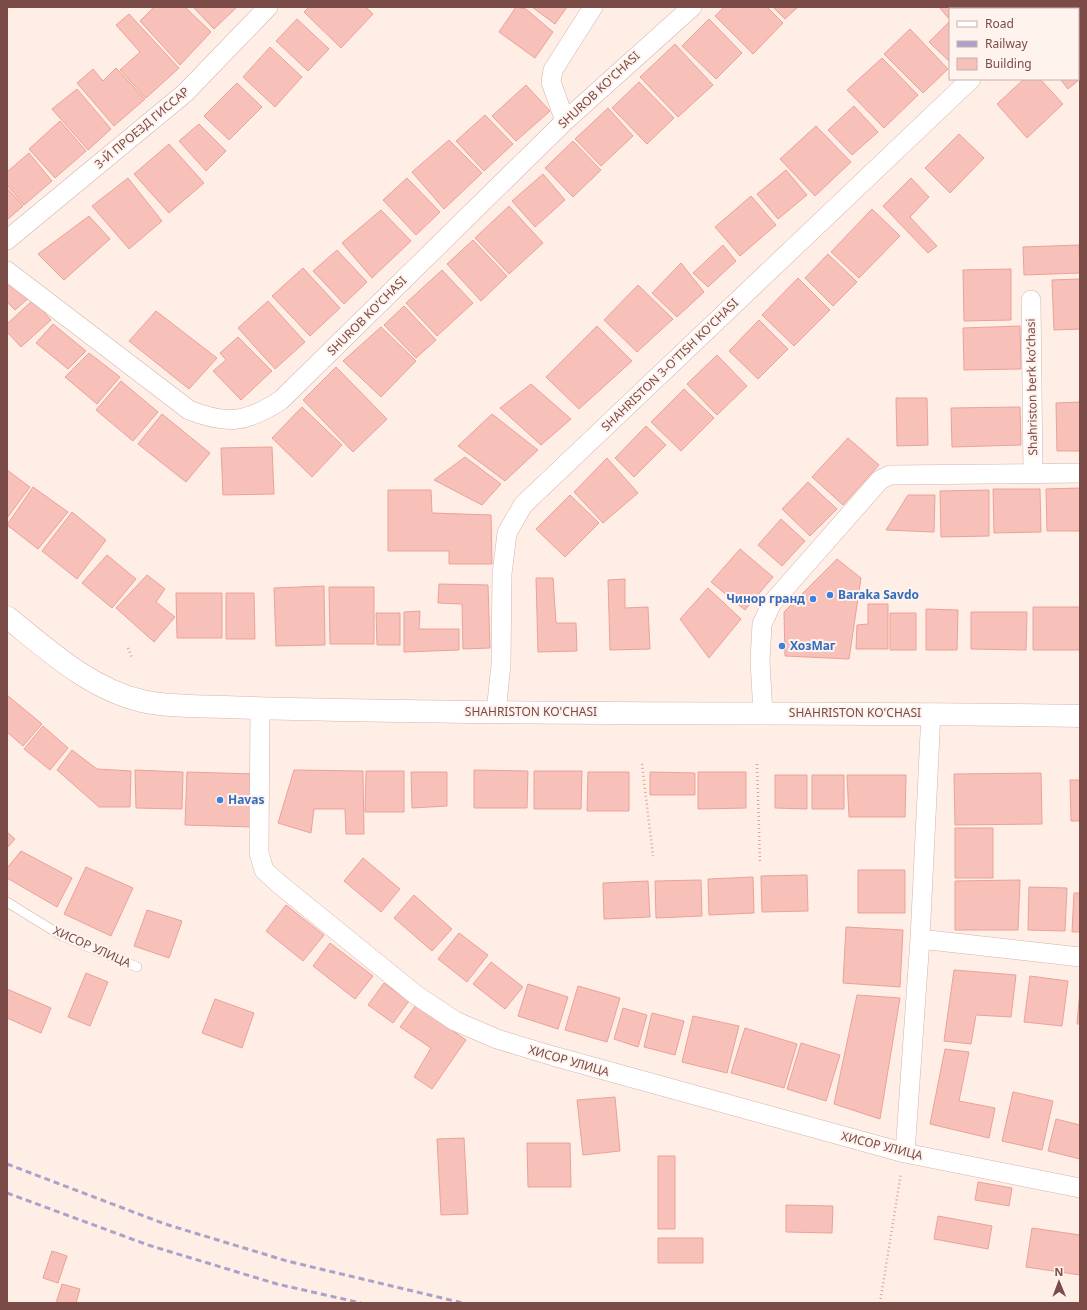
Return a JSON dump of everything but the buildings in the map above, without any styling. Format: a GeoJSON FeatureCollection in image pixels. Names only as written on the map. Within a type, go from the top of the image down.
{"type":"FeatureCollection","features":[{"type":"Feature","properties":{"kind":"main road","name":"SHAHRISTON KO'CHASI"},"geometry":{"type":"LineString","coordinates":[[7,617],[80,673],[99,685],[127,697],[158,704],[260,708],[496,712],[931,713],[1080,716]]}},
{"type":"Feature","properties":{"kind":"street","name":"3-Й ПРОЕЗД ГИССАР"},"geometry":{"type":"LineString","coordinates":[[7,240],[185,93],[268,7]]}},
{"type":"Feature","properties":{"kind":"street"},"geometry":{"type":"LineString","coordinates":[[565,121],[551,82],[552,70],[593,7]]}},
{"type":"Feature","properties":{"kind":"street","name":"SHUROB KO'CHASI"},"geometry":{"type":"LineString","coordinates":[[7,271],[188,410],[211,418],[235,420],[262,413],[281,400],[565,121],[692,7]]}},
{"type":"Feature","properties":{"kind":"street","name":"SHAHRISTON 3-O'TISH KO'CHASI"},"geometry":{"type":"LineString","coordinates":[[496,712],[501,665],[502,574],[506,540],[507,533],[523,505],[969,80]]}},
{"type":"Feature","properties":{"kind":"street","name":"Shahriston berk koʻchasi"},"geometry":{"type":"LineString","coordinates":[[1031,300],[1033,473]]}},
{"type":"Feature","properties":{"kind":"street"},"geometry":{"type":"LineString","coordinates":[[763,713],[760,662],[762,624],[772,603],[880,480],[890,475],[1080,472]]}},
{"type":"Feature","properties":{"kind":"street","name":"ХИСОР УЛИЦА"},"geometry":{"type":"LineString","coordinates":[[260,708],[258,825],[259,853],[264,870],[416,995],[455,1021],[496,1040],[905,1153],[1080,1188]]}},
{"type":"Feature","properties":{"kind":"street"},"geometry":{"type":"LineString","coordinates":[[905,1153],[920,939],[931,713]]}},
{"type":"Feature","properties":{"kind":"street"},"geometry":{"type":"LineString","coordinates":[[920,939],[1080,957]]}},
{"type":"Feature","properties":{"kind":"lane","name":"ХИСОР УЛИЦА"},"geometry":{"type":"LineString","coordinates":[[7,902],[62,936],[137,967]]}},
{"type":"Feature","properties":{"kind":"path"},"geometry":{"type":"LineString","coordinates":[[128,648],[132,658]]}},
{"type":"Feature","properties":{"kind":"path"},"geometry":{"type":"LineString","coordinates":[[642,764],[653,856]]}},
{"type":"Feature","properties":{"kind":"path"},"geometry":{"type":"LineString","coordinates":[[756,764],[760,862]]}},
{"type":"Feature","properties":{"kind":"path"},"geometry":{"type":"LineString","coordinates":[[880,1303],[905,1153]]}},
{"type":"Feature","properties":{"kind":"railway"},"geometry":{"type":"LineString","coordinates":[[7,1164],[165,1224],[287,1261],[463,1303]]}},
{"type":"Feature","properties":{"kind":"railway"},"geometry":{"type":"LineString","coordinates":[[7,1193],[148,1245],[277,1284],[361,1303]]}},
{"type":"Feature","properties":{"kind":"place","name":"Baraka Savdo"},"geometry":{"type":"Point","coordinates":[830,595]}},
{"type":"Feature","properties":{"kind":"place","name":"Чинор гранд"},"geometry":{"type":"Point","coordinates":[813,599]}},
{"type":"Feature","properties":{"kind":"place","name":"ХозМаг"},"geometry":{"type":"Point","coordinates":[782,646]}},
{"type":"Feature","properties":{"kind":"place","name":"Havas"},"geometry":{"type":"Point","coordinates":[220,800]}}]}
